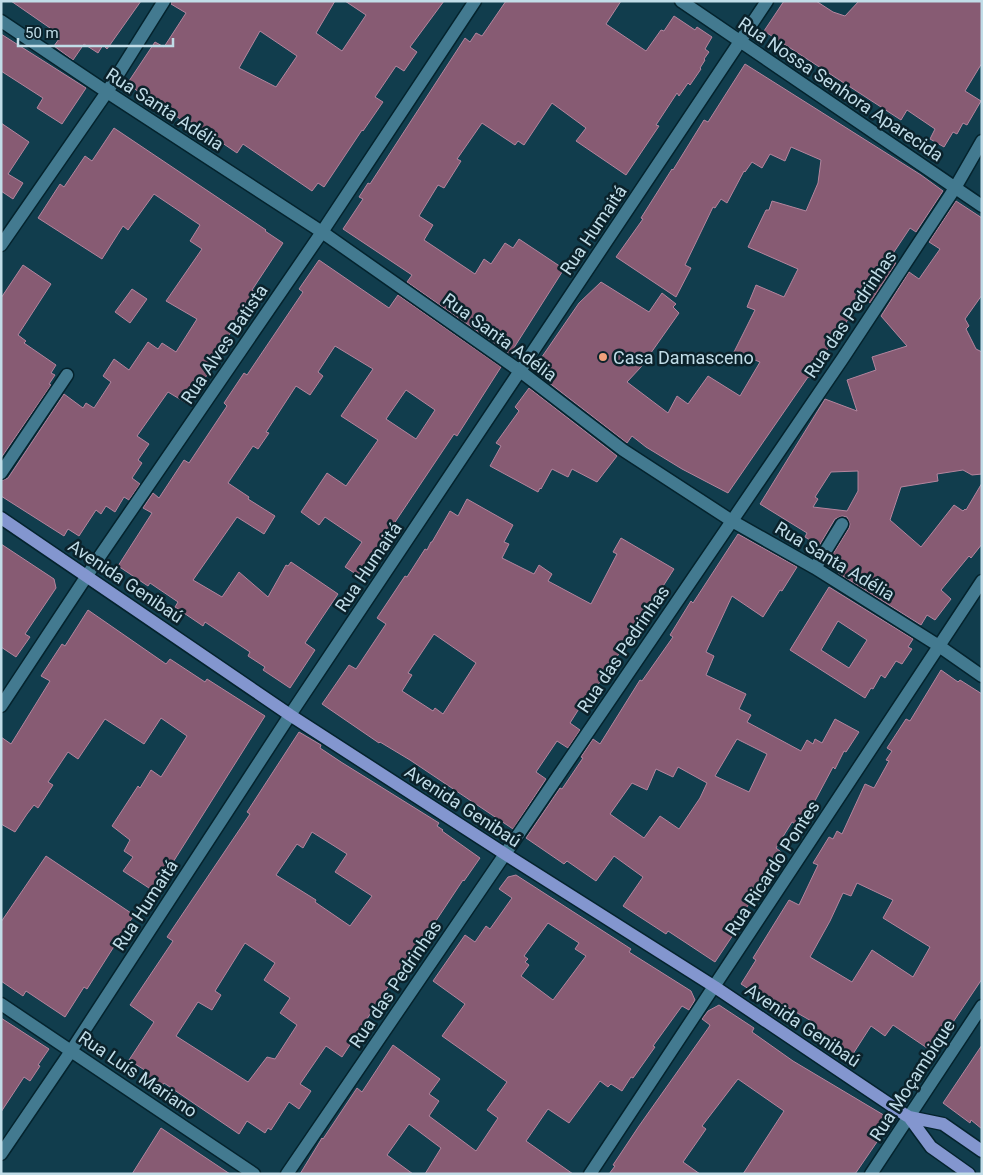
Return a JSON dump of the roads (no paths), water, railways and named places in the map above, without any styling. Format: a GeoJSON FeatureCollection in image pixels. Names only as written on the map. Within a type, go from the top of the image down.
{"type":"FeatureCollection","features":[{"type":"Feature","properties":{"kind":"main road","name":"Avenida Genibaú"},"geometry":{"type":"LineString","coordinates":[[1,518],[290,715],[715,987],[909,1118],[931,1147],[962,1172]]}},
{"type":"Feature","properties":{"kind":"main road","name":"Avenida Genibaú"},"geometry":{"type":"LineString","coordinates":[[909,1118],[943,1124],[982,1151]]}},
{"type":"Feature","properties":{"kind":"street"},"geometry":{"type":"LineString","coordinates":[[1,245],[107,92],[164,1]]}},
{"type":"Feature","properties":{"kind":"street","name":"Rua Alves Batista"},"geometry":{"type":"LineString","coordinates":[[1,706],[87,575],[322,232],[474,1]]}},
{"type":"Feature","properties":{"kind":"street","name":"Rua Nossa Senhora Aparecida"},"geometry":{"type":"LineString","coordinates":[[681,1],[982,206]]}},
{"type":"Feature","properties":{"kind":"street","name":"Rua Humaitá"},"geometry":{"type":"LineString","coordinates":[[1,1154],[71,1051],[290,715],[767,1]]}},
{"type":"Feature","properties":{"kind":"street","name":"Rua Santa Adélia"},"geometry":{"type":"LineString","coordinates":[[1,21],[322,232],[520,371],[623,450],[732,520],[815,568],[982,676]]}},
{"type":"Feature","properties":{"kind":"street","name":"Rua das Pedrinhas"},"geometry":{"type":"LineString","coordinates":[[287,1174],[843,358],[954,188],[982,141]]}},
{"type":"Feature","properties":{"kind":"street"},"geometry":{"type":"LineString","coordinates":[[1,473],[67,375]]}},
{"type":"Feature","properties":{"kind":"street"},"geometry":{"type":"LineString","coordinates":[[815,568],[842,524]]}},
{"type":"Feature","properties":{"kind":"street","name":"Rua Ricardo Pontes"},"geometry":{"type":"LineString","coordinates":[[590,1174],[982,581]]}},
{"type":"Feature","properties":{"kind":"street","name":"Rua Luís Mariano"},"geometry":{"type":"LineString","coordinates":[[1,1004],[254,1174]]}},
{"type":"Feature","properties":{"kind":"street","name":"Rua Moçambique"},"geometry":{"type":"LineString","coordinates":[[871,1174],[982,1006]]}},
{"type":"Feature","properties":{"kind":"place","name":"Casa Damasceno"},"geometry":{"type":"Point","coordinates":[603,357]}}]}
